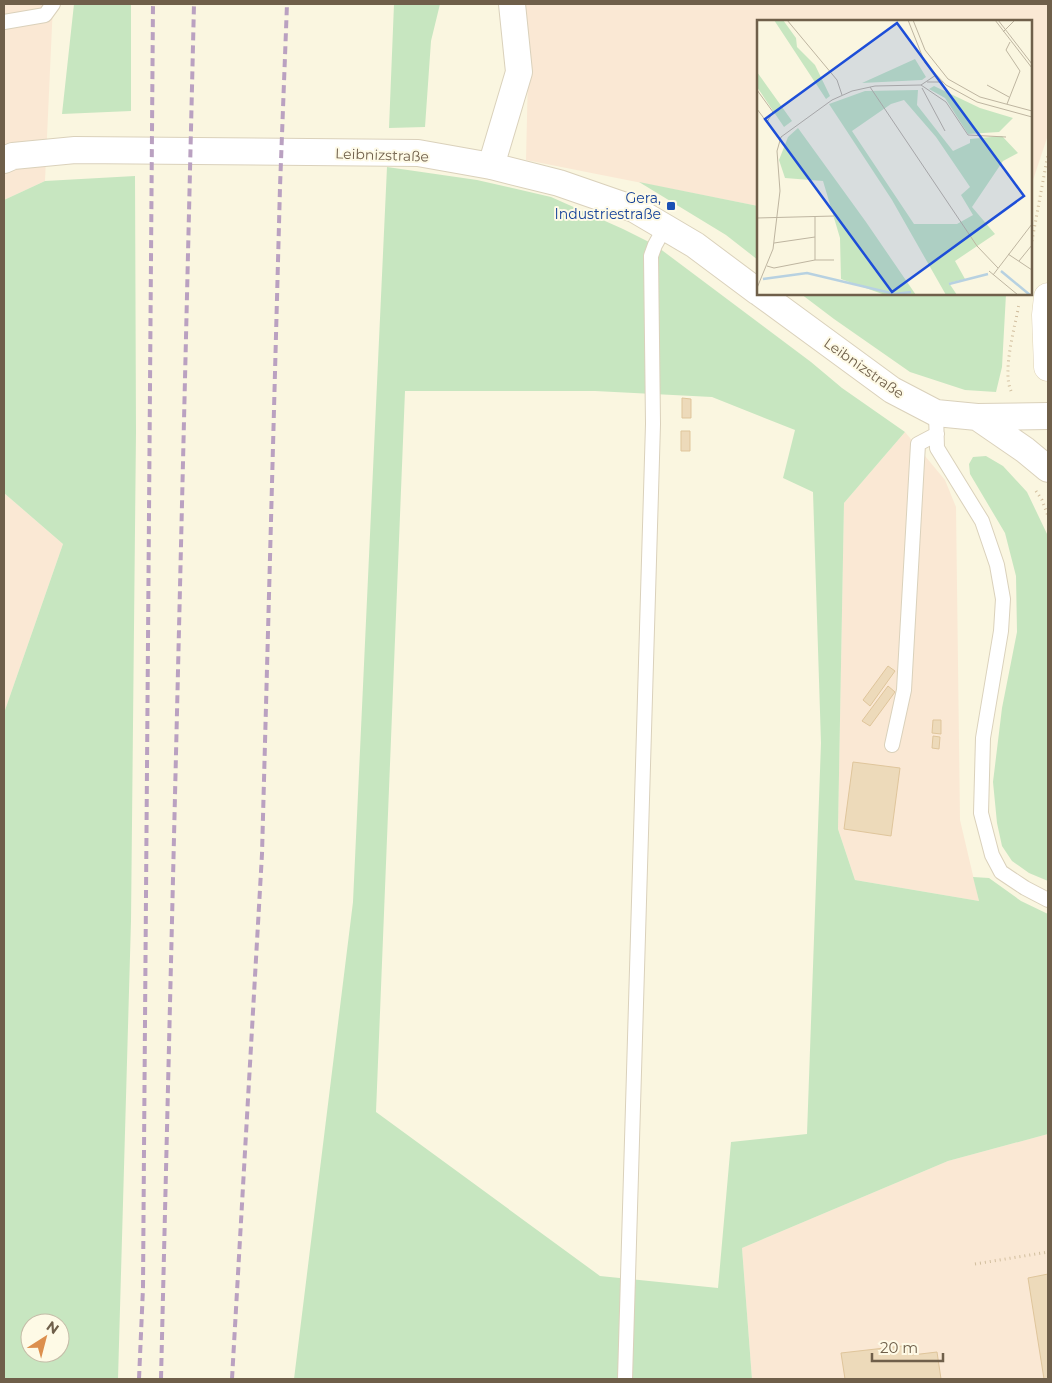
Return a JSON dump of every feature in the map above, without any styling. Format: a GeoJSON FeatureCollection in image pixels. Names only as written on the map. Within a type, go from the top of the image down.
{"type":"FeatureCollection","features":[{"type":"Feature","properties":{"kind":"main road"},"geometry":{"type":"LineString","coordinates":[[1048,297],[1046,315],[1048,367]]}},
{"type":"Feature","properties":{"kind":"street"},"geometry":{"type":"LineString","coordinates":[[491,166],[519,72],[512,4]]}},
{"type":"Feature","properties":{"kind":"street","name":"Leibnizstraße"},"geometry":{"type":"LineString","coordinates":[[4,160],[13,156],[75,150],[418,153],[491,166],[560,182],[634,209],[696,245],[757,291]]}},
{"type":"Feature","properties":{"kind":"street","name":"Leibnizstraße"},"geometry":{"type":"LineString","coordinates":[[763,295],[936,423],[977,417],[1048,416]]}},
{"type":"Feature","properties":{"kind":"street","name":"Leibnizstraße"},"geometry":{"type":"LineString","coordinates":[[977,417],[1025,450],[1048,469]]}},
{"type":"Feature","properties":{"kind":"lane"},"geometry":{"type":"LineString","coordinates":[[4,22],[45,15],[53,4]]}},
{"type":"Feature","properties":{"kind":"lane"},"geometry":{"type":"LineString","coordinates":[[625,1379],[653,424],[652,256],[655,245],[665,228]]}},
{"type":"Feature","properties":{"kind":"lane"},"geometry":{"type":"LineString","coordinates":[[892,745],[904,690],[918,444],[936,423]]}},
{"type":"Feature","properties":{"kind":"lane"},"geometry":{"type":"LineString","coordinates":[[936,423],[937,448],[982,521],[997,565],[1002,599],[1001,631],[983,738],[981,813],[992,855],[1001,872],[1048,900]]}},
{"type":"Feature","properties":{"kind":"path"},"geometry":{"type":"LineString","coordinates":[[1032,241],[1048,154]]}},
{"type":"Feature","properties":{"kind":"path"},"geometry":{"type":"LineString","coordinates":[[1008,384],[1010,353],[1020,302]]}},
{"type":"Feature","properties":{"kind":"path"},"geometry":{"type":"LineString","coordinates":[[975,1264],[1048,1252]]}},
{"type":"Feature","properties":{"kind":"shaded area"},"geometry":{"type":"Polygon","coordinates":[[[4,4],[53,4],[45,181],[4,200],[4,4]]]}},
{"type":"Feature","properties":{"kind":"shaded area"},"geometry":{"type":"Polygon","coordinates":[[[523,4],[1048,4],[1048,135],[1032,183],[1032,20],[757,20],[757,206],[526,160],[528,74],[523,4]]]}},
{"type":"Feature","properties":{"kind":"shaded area"},"geometry":{"type":"Polygon","coordinates":[[[905,432],[945,480],[956,507],[960,820],[979,901],[855,880],[838,829],[844,503],[905,432]]]}},
{"type":"Feature","properties":{"kind":"shaded area"},"geometry":{"type":"Polygon","coordinates":[[[4,493],[63,544],[4,713],[4,493]]]}},
{"type":"Feature","properties":{"kind":"shaded area"},"geometry":{"type":"Polygon","coordinates":[[[1048,1134],[1048,1379],[752,1379],[742,1248],[948,1161],[1048,1134]]]}},
{"type":"Feature","properties":{"kind":"green space"},"geometry":{"type":"Polygon","coordinates":[[[74,4],[131,4],[131,111],[62,114],[74,4]]]}},
{"type":"Feature","properties":{"kind":"green space"},"geometry":{"type":"Polygon","coordinates":[[[394,4],[440,4],[431,41],[425,127],[389,128],[394,4]]]}},
{"type":"Feature","properties":{"kind":"green space"},"geometry":{"type":"Polygon","coordinates":[[[387,167],[477,180],[551,197],[655,245],[811,362],[842,388],[905,432],[844,503],[838,829],[855,880],[979,901],[973,877],[989,878],[1021,901],[1048,914],[1048,1134],[948,1161],[742,1248],[752,1379],[294,1379],[353,902],[387,167]],[[405,391],[376,1112],[600,1276],[718,1288],[731,1142],[807,1134],[821,743],[813,492],[783,478],[795,430],[712,397],[595,391],[405,391]]]}},
{"type":"Feature","properties":{"kind":"green space"},"geometry":{"type":"Polygon","coordinates":[[[135,176],[136,432],[131,921],[118,1379],[4,1379],[4,713],[63,544],[4,493],[4,200],[45,181],[135,176]]]}},
{"type":"Feature","properties":{"kind":"green space"},"geometry":{"type":"Polygon","coordinates":[[[639,182],[757,206],[757,259],[726,235],[639,182]]]}},
{"type":"Feature","properties":{"kind":"green space"},"geometry":{"type":"Polygon","coordinates":[[[802,295],[1006,295],[1002,367],[996,392],[965,390],[910,372],[802,295]]]}},
{"type":"Feature","properties":{"kind":"green space"},"geometry":{"type":"Polygon","coordinates":[[[986,456],[1003,466],[1027,492],[1048,536],[1048,881],[1029,873],[1012,861],[1002,846],[997,823],[993,782],[1002,708],[1017,632],[1016,576],[1005,533],[970,474],[969,464],[973,457],[986,456]]]}},
{"type":"Feature","properties":{"kind":"building"},"geometry":{"type":"Polygon","coordinates":[[[682,398],[691,399],[691,418],[682,418],[682,398]]]}},
{"type":"Feature","properties":{"kind":"building"},"geometry":{"type":"Polygon","coordinates":[[[681,431],[690,431],[690,451],[681,451],[681,431]]]}},
{"type":"Feature","properties":{"kind":"building"},"geometry":{"type":"Polygon","coordinates":[[[888,666],[895,671],[870,706],[863,700],[888,666]]]}},
{"type":"Feature","properties":{"kind":"building"},"geometry":{"type":"Polygon","coordinates":[[[888,686],[895,692],[870,726],[862,721],[888,686]]]}},
{"type":"Feature","properties":{"kind":"building"},"geometry":{"type":"Polygon","coordinates":[[[933,720],[941,720],[941,734],[932,733],[933,720]]]}},
{"type":"Feature","properties":{"kind":"building"},"geometry":{"type":"Polygon","coordinates":[[[933,736],[940,737],[939,749],[932,748],[933,736]]]}},
{"type":"Feature","properties":{"kind":"building"},"geometry":{"type":"Polygon","coordinates":[[[853,762],[900,768],[891,836],[844,829],[853,762]]]}},
{"type":"Feature","properties":{"kind":"building"},"geometry":{"type":"Polygon","coordinates":[[[1048,1274],[1048,1379],[1044,1379],[1028,1278],[1048,1274]]]}},
{"type":"Feature","properties":{"kind":"building"},"geometry":{"type":"Polygon","coordinates":[[[911,1345],[912,1355],[937,1352],[941,1379],[845,1379],[841,1353],[911,1345]]]}},
{"type":"Feature","properties":{"kind":"railway"},"geometry":{"type":"LineString","coordinates":[[139,1379],[143,1288],[153,4]]}},
{"type":"Feature","properties":{"kind":"railway"},"geometry":{"type":"LineString","coordinates":[[161,1379],[194,4]]}},
{"type":"Feature","properties":{"kind":"railway"},"geometry":{"type":"LineString","coordinates":[[232,1379],[262,854],[280,187],[287,4]]}},
{"type":"Feature","properties":{"kind":"place","name":"Gera, Industriestraße"},"geometry":{"type":"Point","coordinates":[671,206]}}]}
